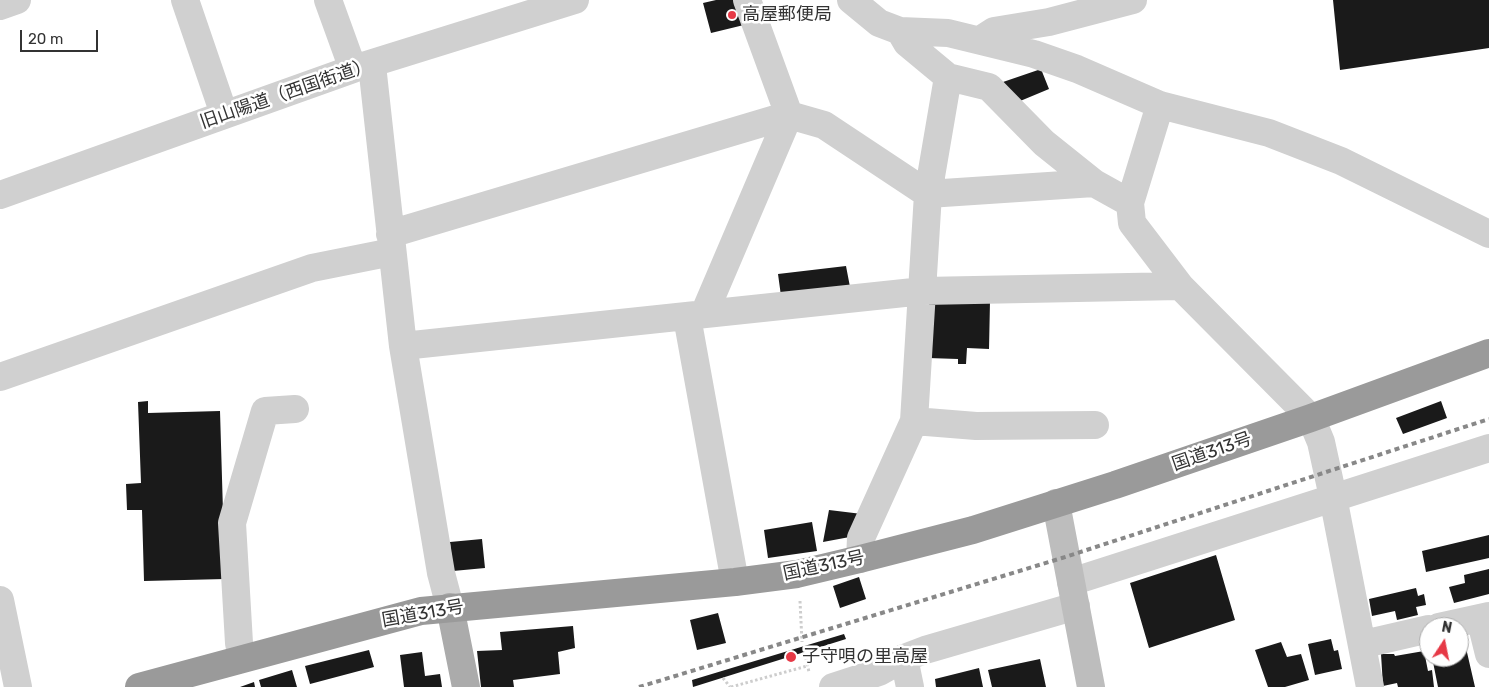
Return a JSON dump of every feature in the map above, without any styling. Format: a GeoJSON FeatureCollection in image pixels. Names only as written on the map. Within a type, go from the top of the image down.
{"type":"FeatureCollection","features":[{"type":"Feature","properties":{"kind":"highway","name":"国道313号"},"geometry":{"type":"LineString","coordinates":[[150,686],[242,658],[395,616],[450,607],[735,582],[798,574],[860,559],[973,530],[1056,503],[1311,418],[1453,368],[1489,353]]}},
{"type":"Feature","properties":{"kind":"main road"},"geometry":{"type":"LineString","coordinates":[[450,607],[466,687]]}},
{"type":"Feature","properties":{"kind":"street"},"geometry":{"type":"LineString","coordinates":[[0,6],[17,0]]}},
{"type":"Feature","properties":{"kind":"street"},"geometry":{"type":"LineString","coordinates":[[185,0],[224,114]]}},
{"type":"Feature","properties":{"kind":"street"},"geometry":{"type":"LineString","coordinates":[[328,0],[363,67],[391,243],[403,346],[441,574],[450,607]]}},
{"type":"Feature","properties":{"kind":"street","name":"旧山陽道（西国街道）"},"geometry":{"type":"LineString","coordinates":[[0,195],[224,114],[363,67],[575,0]]}},
{"type":"Feature","properties":{"kind":"street"},"geometry":{"type":"LineString","coordinates":[[735,582],[695,315],[790,115],[747,0]]}},
{"type":"Feature","properties":{"kind":"street"},"geometry":{"type":"LineString","coordinates":[[851,0],[879,23],[900,31],[948,32],[1034,54],[1077,69],[1160,105],[1269,133],[1341,161],[1489,234]]}},
{"type":"Feature","properties":{"kind":"street"},"geometry":{"type":"LineString","coordinates":[[980,40],[994,31],[1049,22],[1133,0]]}},
{"type":"Feature","properties":{"kind":"street"},"geometry":{"type":"LineString","coordinates":[[900,31],[907,43],[948,77],[989,87],[1044,143],[1094,183],[1130,204]]}},
{"type":"Feature","properties":{"kind":"street"},"geometry":{"type":"LineString","coordinates":[[860,559],[861,538],[914,421],[928,194],[948,77]]}},
{"type":"Feature","properties":{"kind":"street"},"geometry":{"type":"LineString","coordinates":[[1160,105],[1130,204],[1132,223],[1180,286],[1311,418],[1321,442],[1364,644],[1370,687]]}},
{"type":"Feature","properties":{"kind":"street"},"geometry":{"type":"LineString","coordinates":[[0,377],[312,268],[790,115],[824,125],[928,194],[1094,183]]}},
{"type":"Feature","properties":{"kind":"street"},"geometry":{"type":"LineString","coordinates":[[403,346],[923,291],[1180,286]]}},
{"type":"Feature","properties":{"kind":"street"},"geometry":{"type":"LineString","coordinates":[[242,658],[239,643],[232,523],[235,506],[265,411],[294,409]]}},
{"type":"Feature","properties":{"kind":"street"},"geometry":{"type":"LineString","coordinates":[[914,421],[976,426],[1095,425]]}},
{"type":"Feature","properties":{"kind":"street"},"geometry":{"type":"LineString","coordinates":[[834,687],[879,672],[904,658],[1052,611],[1074,594],[1333,497],[1488,454]]}},
{"type":"Feature","properties":{"kind":"street"},"geometry":{"type":"LineString","coordinates":[[1056,503],[1091,687]]}},
{"type":"Feature","properties":{"kind":"street"},"geometry":{"type":"LineString","coordinates":[[0,600],[18,687]]}},
{"type":"Feature","properties":{"kind":"street"},"geometry":{"type":"LineString","coordinates":[[1469,620],[1484,617],[1489,654]]}},
{"type":"Feature","properties":{"kind":"street"},"geometry":{"type":"LineString","coordinates":[[1364,644],[1419,631]]}},
{"type":"Feature","properties":{"kind":"street"},"geometry":{"type":"LineString","coordinates":[[904,658],[910,687]]}},
{"type":"Feature","properties":{"kind":"path"},"geometry":{"type":"LineString","coordinates":[[800,597],[802,642]]}},
{"type":"Feature","properties":{"kind":"path"},"geometry":{"type":"LineString","coordinates":[[805,654],[809,672]]}},
{"type":"Feature","properties":{"kind":"path"},"geometry":{"type":"LineString","coordinates":[[723,678],[730,687],[807,666]]}},
{"type":"Feature","properties":{"kind":"building"},"geometry":{"type":"Polygon","coordinates":[[[716,0],[742,0],[748,24],[711,33],[703,3],[716,0]]]}},
{"type":"Feature","properties":{"kind":"building"},"geometry":{"type":"Polygon","coordinates":[[[1333,0],[1489,0],[1489,48],[1340,70],[1333,0]]]}},
{"type":"Feature","properties":{"kind":"building"},"geometry":{"type":"Polygon","coordinates":[[[1041,69],[1049,89],[1013,104],[1003,82],[1041,69]]]}},
{"type":"Feature","properties":{"kind":"building"},"geometry":{"type":"Polygon","coordinates":[[[846,266],[850,287],[781,296],[778,274],[846,266]]]}},
{"type":"Feature","properties":{"kind":"building"},"geometry":{"type":"Polygon","coordinates":[[[929,300],[990,301],[989,349],[967,348],[966,364],[958,364],[958,359],[928,358],[929,300]]]}},
{"type":"Feature","properties":{"kind":"building"},"geometry":{"type":"Polygon","coordinates":[[[148,401],[148,413],[220,411],[225,579],[144,581],[142,510],[127,510],[126,484],[141,483],[138,402],[148,401]]]}},
{"type":"Feature","properties":{"kind":"building"},"geometry":{"type":"Polygon","coordinates":[[[1441,401],[1447,418],[1403,434],[1396,418],[1441,401]]]}},
{"type":"Feature","properties":{"kind":"building"},"geometry":{"type":"Polygon","coordinates":[[[829,510],[862,514],[855,536],[823,542],[829,510]]]}},
{"type":"Feature","properties":{"kind":"building"},"geometry":{"type":"Polygon","coordinates":[[[812,522],[817,551],[768,558],[764,530],[812,522]]]}},
{"type":"Feature","properties":{"kind":"building"},"geometry":{"type":"Polygon","coordinates":[[[1489,535],[1489,558],[1426,572],[1422,551],[1489,535]]]}},
{"type":"Feature","properties":{"kind":"building"},"geometry":{"type":"Polygon","coordinates":[[[482,539],[485,568],[453,571],[450,542],[482,539]]]}},
{"type":"Feature","properties":{"kind":"building"},"geometry":{"type":"Polygon","coordinates":[[[1216,555],[1235,620],[1149,648],[1130,583],[1216,555]]]}},
{"type":"Feature","properties":{"kind":"building"},"geometry":{"type":"Polygon","coordinates":[[[1489,569],[1489,594],[1454,603],[1449,587],[1465,583],[1464,575],[1489,569]]]}},
{"type":"Feature","properties":{"kind":"building"},"geometry":{"type":"Polygon","coordinates":[[[859,577],[866,599],[840,608],[833,586],[859,577]]]}},
{"type":"Feature","properties":{"kind":"building"},"geometry":{"type":"Polygon","coordinates":[[[1416,588],[1418,596],[1424,594],[1426,605],[1416,607],[1418,615],[1397,620],[1395,611],[1372,616],[1369,599],[1416,588]]]}},
{"type":"Feature","properties":{"kind":"building"},"geometry":{"type":"Polygon","coordinates":[[[718,613],[726,643],[697,650],[690,620],[718,613]]]}},
{"type":"Feature","properties":{"kind":"building"},"geometry":{"type":"Polygon","coordinates":[[[573,626],[575,648],[558,652],[560,674],[513,680],[514,687],[481,687],[477,651],[502,650],[500,632],[573,626]]]}},
{"type":"Feature","properties":{"kind":"building"},"geometry":{"type":"Polygon","coordinates":[[[844,634],[846,639],[693,687],[692,680],[844,634]]]}},
{"type":"Feature","properties":{"kind":"building"},"geometry":{"type":"Polygon","coordinates":[[[1331,639],[1334,651],[1338,650],[1342,669],[1315,675],[1308,644],[1331,639]]]}},
{"type":"Feature","properties":{"kind":"building"},"geometry":{"type":"Polygon","coordinates":[[[1281,642],[1287,657],[1301,654],[1309,680],[1285,687],[1268,687],[1255,650],[1281,642]]]}},
{"type":"Feature","properties":{"kind":"building"},"geometry":{"type":"Polygon","coordinates":[[[369,650],[374,667],[310,684],[305,666],[369,650]]]}},
{"type":"Feature","properties":{"kind":"building"},"geometry":{"type":"Polygon","coordinates":[[[422,652],[425,676],[440,674],[442,687],[404,687],[400,655],[422,652]]]}},
{"type":"Feature","properties":{"kind":"building"},"geometry":{"type":"Polygon","coordinates":[[[1419,652],[1419,667],[1427,667],[1428,671],[1432,670],[1434,687],[1398,687],[1397,683],[1383,686],[1381,654],[1394,654],[1395,656],[1419,652]]]}},
{"type":"Feature","properties":{"kind":"building"},"geometry":{"type":"Polygon","coordinates":[[[1040,659],[1046,687],[992,687],[988,670],[1040,659]]]}},
{"type":"Feature","properties":{"kind":"building"},"geometry":{"type":"Polygon","coordinates":[[[1469,661],[1475,687],[1438,687],[1434,667],[1469,667],[1469,661]]]}},
{"type":"Feature","properties":{"kind":"building"},"geometry":{"type":"Polygon","coordinates":[[[979,668],[983,687],[936,687],[935,679],[979,668]]]}},
{"type":"Feature","properties":{"kind":"building"},"geometry":{"type":"Polygon","coordinates":[[[292,670],[297,687],[261,687],[259,680],[292,670]]]}},
{"type":"Feature","properties":{"kind":"building"},"geometry":{"type":"Polygon","coordinates":[[[254,682],[255,687],[240,687],[254,682]]]}},
{"type":"Feature","properties":{"kind":"railway"},"geometry":{"type":"LineString","coordinates":[[639,687],[1062,558],[1489,419]]}},
{"type":"Feature","properties":{"kind":"place","name":"高屋郵便局"},"geometry":{"type":"Point","coordinates":[732,15]}},
{"type":"Feature","properties":{"kind":"place","name":"子守唄の里高屋"},"geometry":{"type":"Point","coordinates":[791,657]}}]}
